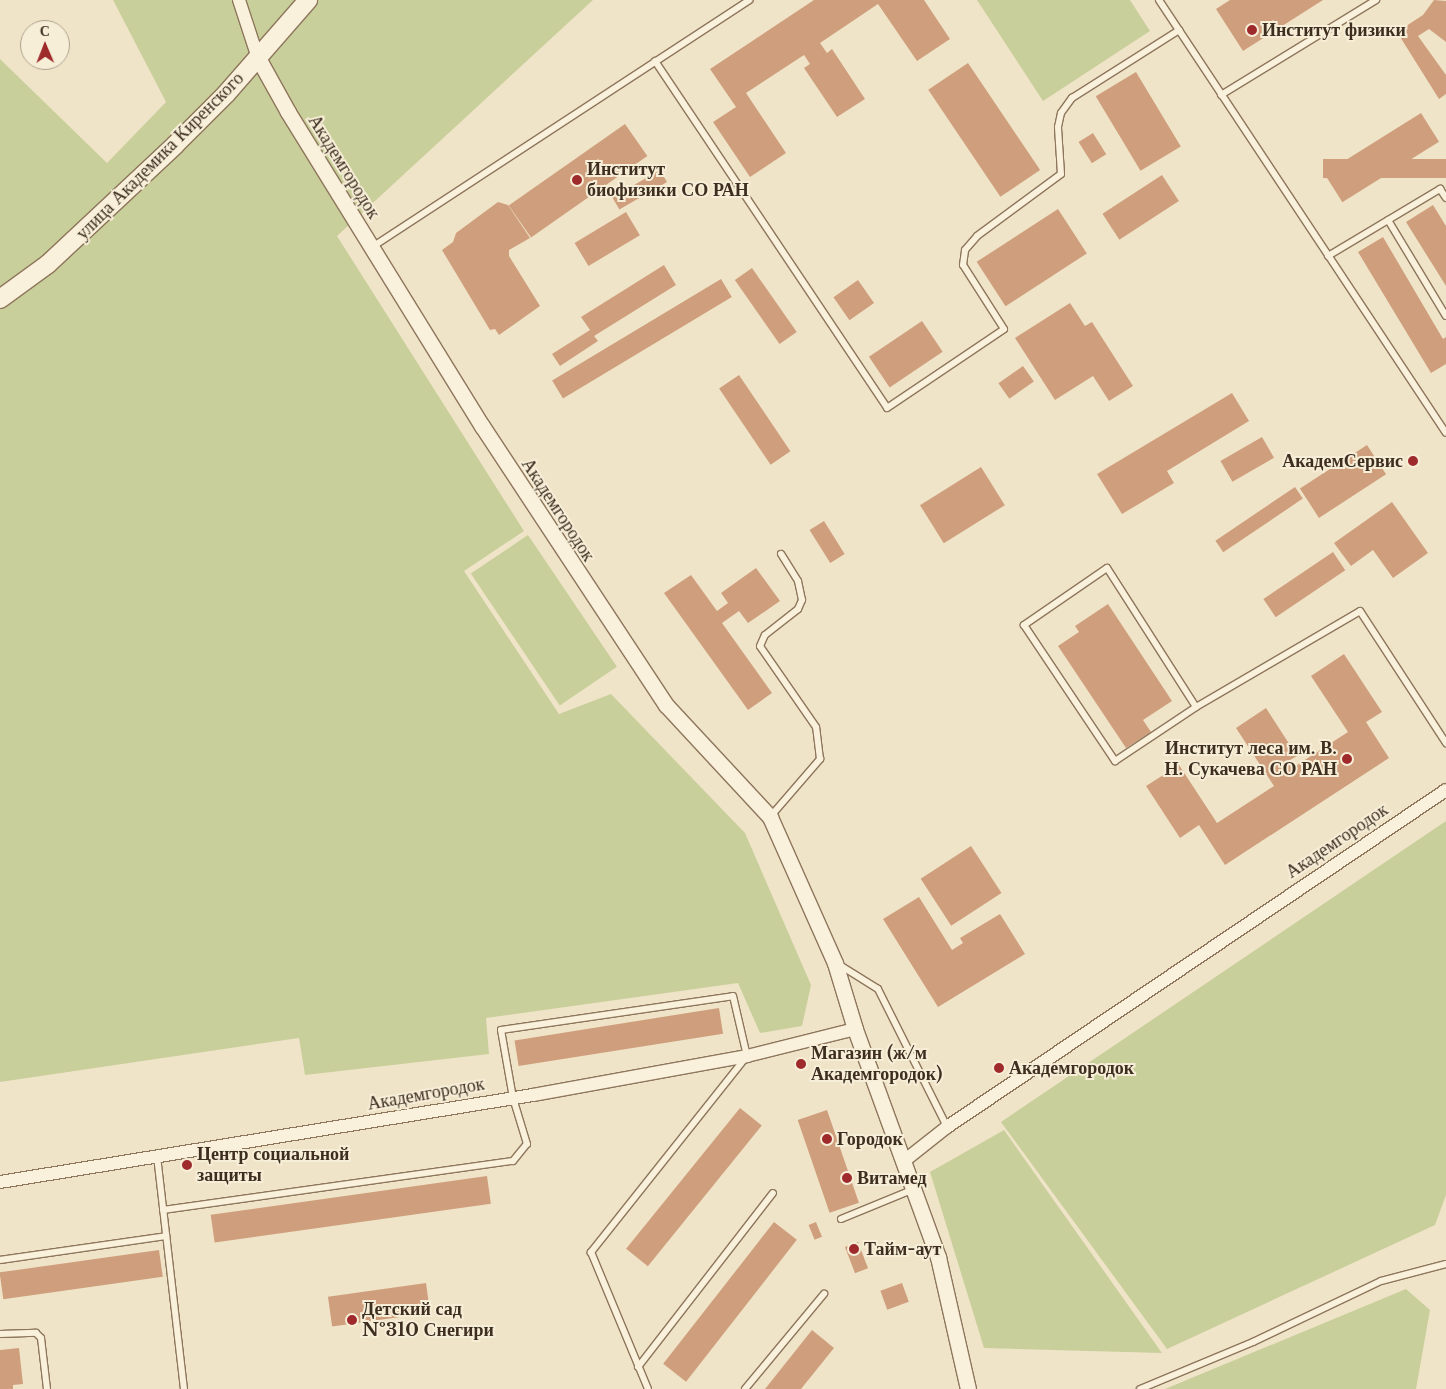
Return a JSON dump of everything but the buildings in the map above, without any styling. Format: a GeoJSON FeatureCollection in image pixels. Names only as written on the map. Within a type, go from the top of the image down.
{"type":"FeatureCollection","features":[{"type":"Feature","properties":{"kind":"main road","name":"улица Академика Киренского"},"geometry":{"type":"LineString","coordinates":[[0,299],[48,264],[175,145],[258,58],[308,0]]}},
{"type":"Feature","properties":{"kind":"street","name":"Академгородок"},"geometry":{"type":"LineString","coordinates":[[239,0],[258,58],[372,247],[554,539],[666,705],[770,817],[835,962],[855,1029],[938,1257],[968,1389]]}},
{"type":"Feature","properties":{"kind":"street","name":"Академгородок"},"geometry":{"type":"LineString","coordinates":[[904,1161],[947,1127],[1446,790]]}},
{"type":"Feature","properties":{"kind":"street","name":"Академгородок"},"geometry":{"type":"LineString","coordinates":[[0,1182],[513,1098],[747,1056],[855,1029]]}},
{"type":"Feature","properties":{"kind":"lane"},"geometry":{"type":"LineString","coordinates":[[372,247],[749,0]]}},
{"type":"Feature","properties":{"kind":"lane"},"geometry":{"type":"LineString","coordinates":[[1159,0],[1446,433]]}},
{"type":"Feature","properties":{"kind":"lane"},"geometry":{"type":"LineString","coordinates":[[1221,95],[1376,0]]}},
{"type":"Feature","properties":{"kind":"lane"},"geometry":{"type":"LineString","coordinates":[[655,61],[886,408],[1004,329],[963,265],[965,250],[977,236],[1061,174],[1058,127],[1061,113],[1072,98],[1179,30]]}},
{"type":"Feature","properties":{"kind":"lane"},"geometry":{"type":"LineString","coordinates":[[1328,256],[1440,189],[1446,198]]}},
{"type":"Feature","properties":{"kind":"lane"},"geometry":{"type":"LineString","coordinates":[[1388,220],[1446,316]]}},
{"type":"Feature","properties":{"kind":"lane"},"geometry":{"type":"LineString","coordinates":[[770,817],[820,760],[816,727],[760,646],[765,635],[798,609],[802,600],[798,581],[781,554]]}},
{"type":"Feature","properties":{"kind":"lane"},"geometry":{"type":"LineString","coordinates":[[1196,707],[1107,568],[1024,625],[1115,761],[1196,707],[1360,611],[1446,742]]}},
{"type":"Feature","properties":{"kind":"lane"},"geometry":{"type":"LineString","coordinates":[[835,962],[878,989],[947,1127]]}},
{"type":"Feature","properties":{"kind":"lane"},"geometry":{"type":"LineString","coordinates":[[163,1210],[513,1161],[527,1144],[513,1098],[501,1030],[733,996],[747,1056],[592,1252],[617,1309],[648,1389]]}},
{"type":"Feature","properties":{"kind":"lane"},"geometry":{"type":"LineString","coordinates":[[157,1156],[184,1389]]}},
{"type":"Feature","properties":{"kind":"lane"},"geometry":{"type":"LineString","coordinates":[[842,1219],[914,1189]]}},
{"type":"Feature","properties":{"kind":"lane"},"geometry":{"type":"LineString","coordinates":[[638,1367],[773,1193]]}},
{"type":"Feature","properties":{"kind":"lane"},"geometry":{"type":"LineString","coordinates":[[0,1260],[166,1236]]}},
{"type":"Feature","properties":{"kind":"lane"},"geometry":{"type":"LineString","coordinates":[[1140,1389],[1253,1342],[1381,1281],[1446,1264]]}},
{"type":"Feature","properties":{"kind":"lane"},"geometry":{"type":"LineString","coordinates":[[745,1389],[824,1294]]}},
{"type":"Feature","properties":{"kind":"lane"},"geometry":{"type":"LineString","coordinates":[[0,1334],[36,1333],[41,1338],[47,1389]]}},
{"type":"Feature","properties":{"kind":"green space"},"geometry":{"type":"Polygon","coordinates":[[[113,0],[593,0],[337,236],[524,531],[464,571],[559,714],[611,694],[745,833],[811,985],[802,1026],[760,1033],[738,983],[486,1018],[489,1054],[305,1075],[299,1038],[0,1082],[0,59],[107,163],[166,102],[113,0]]]}},
{"type":"Feature","properties":{"kind":"green space"},"geometry":{"type":"Polygon","coordinates":[[[977,0],[1130,0],[1150,31],[1043,101],[977,0]]]}},
{"type":"Feature","properties":{"kind":"green space"},"geometry":{"type":"Polygon","coordinates":[[[528,535],[617,667],[560,705],[471,574],[528,535]]]}},
{"type":"Feature","properties":{"kind":"green space"},"geometry":{"type":"Polygon","coordinates":[[[1446,821],[1446,1195],[1435,1225],[1167,1349],[1001,1122],[1446,821]]]}},
{"type":"Feature","properties":{"kind":"green space"},"geometry":{"type":"Polygon","coordinates":[[[1004,1130],[1162,1353],[984,1348],[930,1172],[1004,1130]]]}},
{"type":"Feature","properties":{"kind":"green space"},"geometry":{"type":"Polygon","coordinates":[[[1406,1289],[1430,1310],[1416,1389],[1165,1389],[1406,1289]]]}},
{"type":"Feature","properties":{"kind":"place","name":"Институт физики"},"geometry":{"type":"Point","coordinates":[1252,30]}},
{"type":"Feature","properties":{"kind":"place","name":"Институт биофизики СО РАН"},"geometry":{"type":"Point","coordinates":[577,180]}},
{"type":"Feature","properties":{"kind":"place","name":"АкадемСервис"},"geometry":{"type":"Point","coordinates":[1413,461]}},
{"type":"Feature","properties":{"kind":"place","name":"Институт леса им. В. Н. Сукачева СО РАН"},"geometry":{"type":"Point","coordinates":[1347,759]}},
{"type":"Feature","properties":{"kind":"place","name":"Магазин (ж/м Академгородок)"},"geometry":{"type":"Point","coordinates":[801,1064]}},
{"type":"Feature","properties":{"kind":"place","name":"Академгородок"},"geometry":{"type":"Point","coordinates":[999,1068]}},
{"type":"Feature","properties":{"kind":"place","name":"Городок"},"geometry":{"type":"Point","coordinates":[827,1139]}},
{"type":"Feature","properties":{"kind":"place","name":"Центр социальной защиты"},"geometry":{"type":"Point","coordinates":[187,1165]}},
{"type":"Feature","properties":{"kind":"place","name":"Витамед"},"geometry":{"type":"Point","coordinates":[847,1178]}},
{"type":"Feature","properties":{"kind":"place","name":"Тайм-аут"},"geometry":{"type":"Point","coordinates":[854,1249]}},
{"type":"Feature","properties":{"kind":"place","name":"Детский сад №310 Снегири"},"geometry":{"type":"Point","coordinates":[352,1320]}}]}
